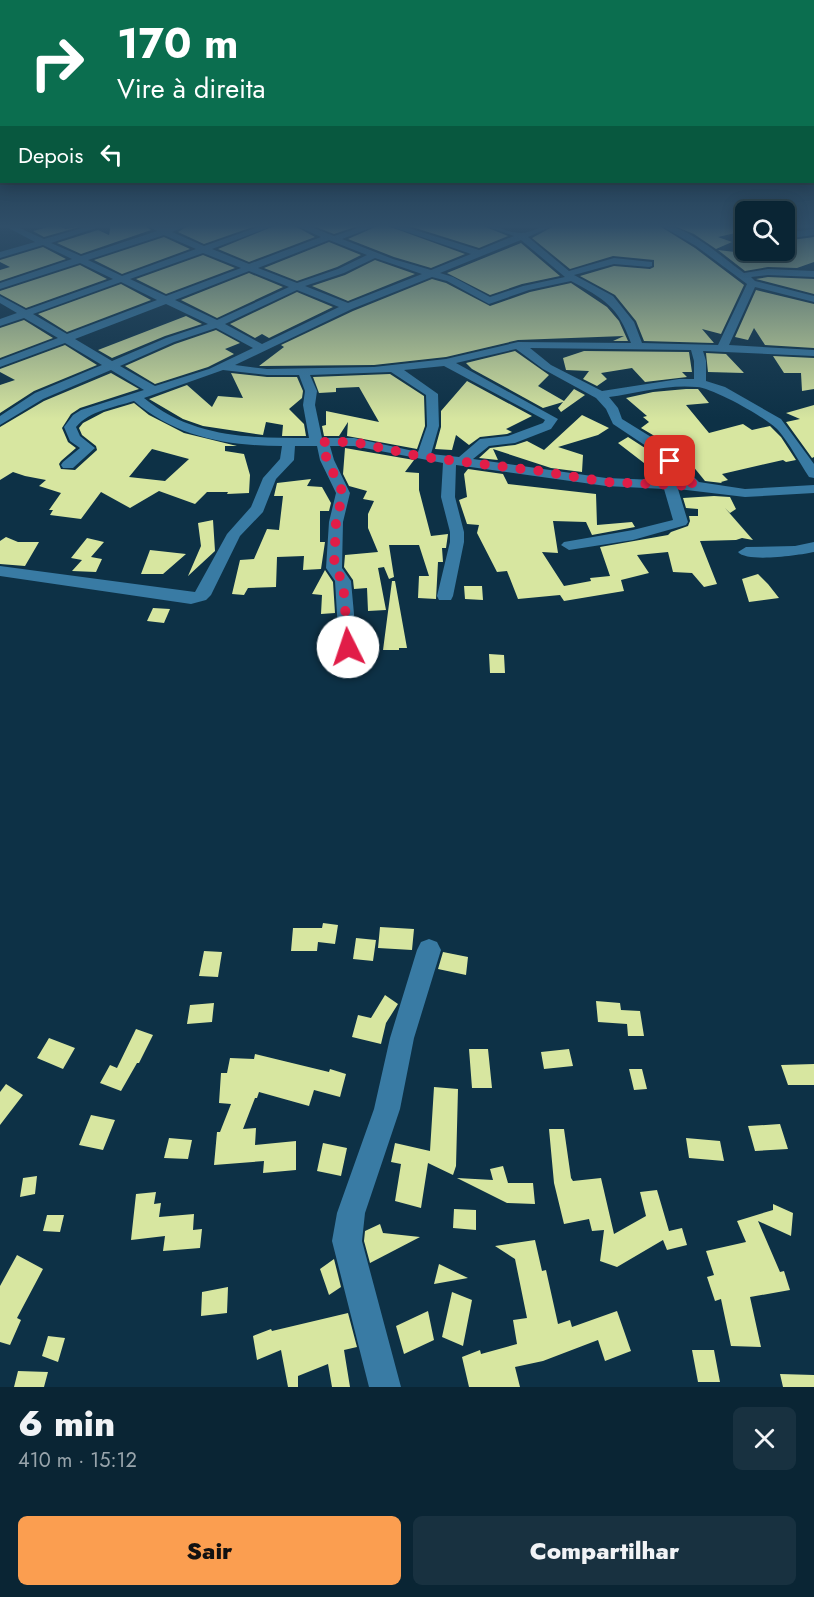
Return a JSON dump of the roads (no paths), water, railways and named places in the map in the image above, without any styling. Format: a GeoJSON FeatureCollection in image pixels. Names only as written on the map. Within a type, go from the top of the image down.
{"type":"FeatureCollection","features":[{"type":"Feature","properties":{"kind":"street"},"geometry":{"type":"LineString","coordinates":[[0,323],[91,290]]}},
{"type":"Feature","properties":{"kind":"street"},"geometry":{"type":"LineString","coordinates":[[143,290],[260,347]]}},
{"type":"Feature","properties":{"kind":"street"},"geometry":{"type":"LineString","coordinates":[[0,364],[191,290]]}},
{"type":"Feature","properties":{"kind":"street"},"geometry":{"type":"LineString","coordinates":[[0,421],[39,396],[170,340],[217,324],[291,290]]}},
{"type":"Feature","properties":{"kind":"street"},"geometry":{"type":"LineString","coordinates":[[304,290],[348,307]]}},
{"type":"Feature","properties":{"kind":"street"},"geometry":{"type":"LineString","coordinates":[[68,465],[88,448],[71,433],[70,427],[77,418],[98,407],[136,397],[224,367],[260,347],[391,290]]}},
{"type":"Feature","properties":{"kind":"street"},"geometry":{"type":"LineString","coordinates":[[469,290],[489,301],[521,290]]}},
{"type":"Feature","properties":{"kind":"street"},"geometry":{"type":"LineString","coordinates":[[594,290],[609,298],[629,322],[638,347]]}},
{"type":"Feature","properties":{"kind":"street"},"geometry":{"type":"LineString","coordinates":[[722,348],[749,290]]}},
{"type":"Feature","properties":{"kind":"street"},"geometry":{"type":"LineString","coordinates":[[776,290],[814,299]]}},
{"type":"Feature","properties":{"kind":"street"},"geometry":{"type":"LineString","coordinates":[[0,299],[153,390]]}},
{"type":"Feature","properties":{"kind":"street"},"geometry":{"type":"LineString","coordinates":[[518,345],[547,367],[600,395],[612,408],[617,421],[651,443],[695,486]]}},
{"type":"Feature","properties":{"kind":"street"},"geometry":{"type":"LineString","coordinates":[[224,367],[267,372],[393,368],[446,362],[518,345],[696,347],[814,353]]}},
{"type":"Feature","properties":{"kind":"street"},"geometry":{"type":"LineString","coordinates":[[696,347],[700,361],[700,383]]}},
{"type":"Feature","properties":{"kind":"street"},"geometry":{"type":"LineString","coordinates":[[445,596],[457,542],[457,532],[448,497],[455,461],[484,442],[510,440],[547,426],[552,419],[446,362]]}},
{"type":"Feature","properties":{"kind":"street"},"geometry":{"type":"LineString","coordinates":[[393,368],[432,394],[433,426],[423,457]]}},
{"type":"Feature","properties":{"kind":"street"},"geometry":{"type":"LineString","coordinates":[[306,372],[306,380],[311,391],[309,405],[319,442],[343,493],[336,522],[334,568],[343,581],[348,647]]}},
{"type":"Feature","properties":{"kind":"street"},"geometry":{"type":"LineString","coordinates":[[600,395],[671,383],[700,383],[721,390],[777,422],[785,430],[814,474]]}},
{"type":"Feature","properties":{"kind":"street"},"geometry":{"type":"LineString","coordinates":[[136,397],[167,420],[202,434],[242,440],[369,445],[423,457],[606,482],[695,486],[745,493],[814,489]]}},
{"type":"Feature","properties":{"kind":"street"},"geometry":{"type":"LineString","coordinates":[[0,571],[191,598],[200,596],[205,591],[234,534],[249,521],[263,501],[270,478],[287,460],[289,442]]}},
{"type":"Feature","properties":{"kind":"street"},"geometry":{"type":"LineString","coordinates":[[569,545],[633,535],[681,522],[670,486]]}},
{"type":"Feature","properties":{"kind":"street"},"geometry":{"type":"LineString","coordinates":[[746,552],[795,551],[814,547]]}},
{"type":"Feature","properties":{"kind":"street"},"geometry":{"type":"LineString","coordinates":[[385,1387],[347,1241],[351,1213],[387,1109],[402,1038],[429,950]]}}]}
